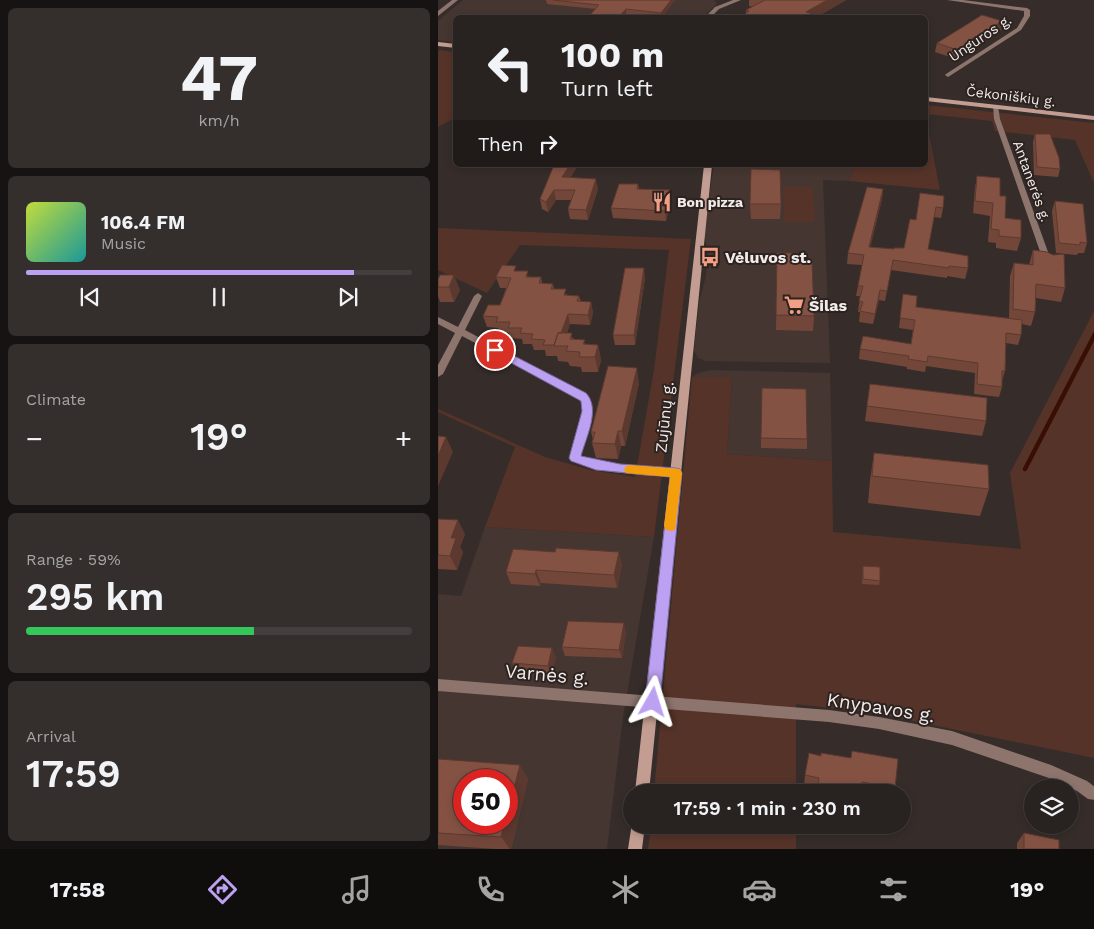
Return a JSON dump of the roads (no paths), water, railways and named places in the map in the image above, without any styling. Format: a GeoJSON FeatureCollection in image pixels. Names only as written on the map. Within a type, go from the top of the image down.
{"type":"FeatureCollection","features":[{"type":"Feature","properties":{"kind":"main road"},"geometry":{"type":"LineString","coordinates":[[438,44],[453,46]]}},
{"type":"Feature","properties":{"kind":"main road","name":"Čekoniškių g."},"geometry":{"type":"LineString","coordinates":[[928,98],[1094,118]]}},
{"type":"Feature","properties":{"kind":"main road","name":"Zujūnų g."},"geometry":{"type":"LineString","coordinates":[[643,784],[708,167]]}},
{"type":"Feature","properties":{"kind":"main road"},"geometry":{"type":"LineString","coordinates":[[635,849],[637,834]]}},
{"type":"Feature","properties":{"kind":"street"},"geometry":{"type":"LineString","coordinates":[[438,14],[455,0]]}},
{"type":"Feature","properties":{"kind":"street"},"geometry":{"type":"LineString","coordinates":[[710,15],[726,4],[738,0]]}},
{"type":"Feature","properties":{"kind":"street","name":"Unguros g."},"geometry":{"type":"LineString","coordinates":[[948,74],[1019,29],[1027,16],[1027,10],[950,0]]}},
{"type":"Feature","properties":{"kind":"street","name":"Antanerės g."},"geometry":{"type":"LineString","coordinates":[[995,106],[997,119],[1048,263]]}},
{"type":"Feature","properties":{"kind":"street"},"geometry":{"type":"LineString","coordinates":[[438,374],[478,296]]}},
{"type":"Feature","properties":{"kind":"street"},"geometry":{"type":"LineString","coordinates":[[438,320],[582,396],[586,400],[588,411],[575,458],[596,465],[620,469],[676,473]]}},
{"type":"Feature","properties":{"kind":"street","name":"Varnės g."},"geometry":{"type":"LineString","coordinates":[[438,685],[653,702]]}},
{"type":"Feature","properties":{"kind":"street","name":"Knypavos g."},"geometry":{"type":"LineString","coordinates":[[653,702],[829,716],[879,722],[952,738],[1051,772],[1082,786],[1093,794]]}},
{"type":"Feature","properties":{"kind":"waterway"},"geometry":{"type":"LineString","coordinates":[[1025,469],[1095,334]]}},
{"type":"Feature","properties":{"kind":"place","name":"Bon pizza"},"geometry":{"type":"Point","coordinates":[662,202]}},
{"type":"Feature","properties":{"kind":"place","name":"Vėluvos st."},"geometry":{"type":"Point","coordinates":[710,257]}},
{"type":"Feature","properties":{"kind":"place","name":"Šilas"},"geometry":{"type":"Point","coordinates":[794,305]}}]}
